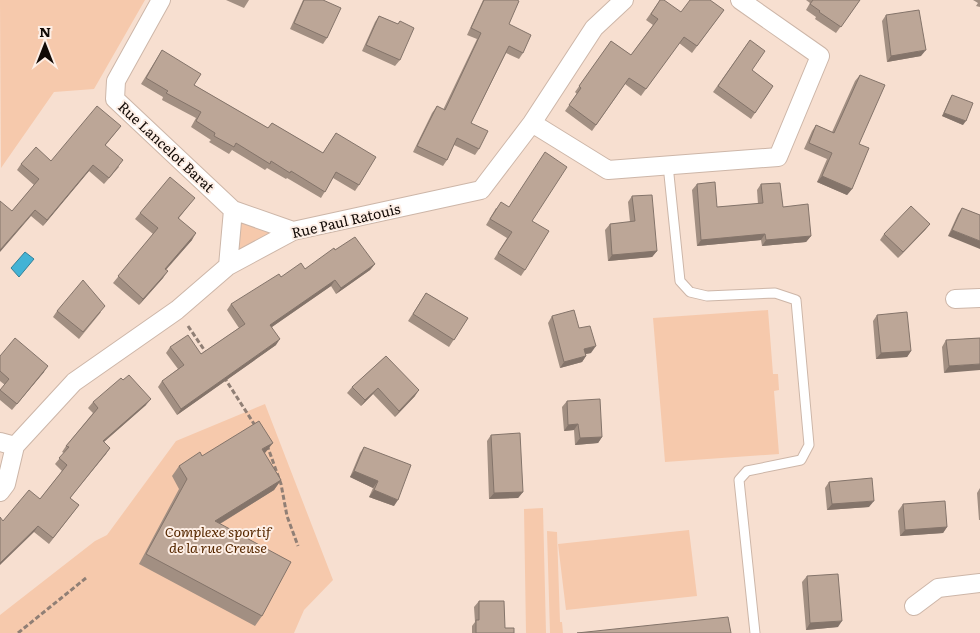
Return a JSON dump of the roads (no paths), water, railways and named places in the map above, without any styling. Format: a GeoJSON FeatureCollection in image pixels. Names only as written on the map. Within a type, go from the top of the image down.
{"type":"FeatureCollection","features":[{"type":"Feature","properties":{"kind":"street","name":"Rue Lancelot Barat"},"geometry":{"type":"LineString","coordinates":[[161,0],[116,81],[115,98],[233,210],[293,230]]}},
{"type":"Feature","properties":{"kind":"street","name":"Rue Paul Ratouis"},"geometry":{"type":"LineString","coordinates":[[0,492],[6,484],[8,444],[74,382],[177,310],[228,266],[293,230],[481,190],[532,123],[594,28],[624,0]]}},
{"type":"Feature","properties":{"kind":"street"},"geometry":{"type":"LineString","coordinates":[[532,123],[608,170],[778,158],[820,56],[740,0]]}},
{"type":"Feature","properties":{"kind":"street"},"geometry":{"type":"LineString","coordinates":[[228,266],[233,210]]}},
{"type":"Feature","properties":{"kind":"street"},"geometry":{"type":"LineString","coordinates":[[955,299],[980,298]]}},
{"type":"Feature","properties":{"kind":"street"},"geometry":{"type":"LineString","coordinates":[[914,606],[938,588],[980,583]]}},
{"type":"Feature","properties":{"kind":"lane"},"geometry":{"type":"LineString","coordinates":[[668,165],[680,281],[690,292],[707,296],[775,293],[796,300],[809,444],[801,460],[748,471],[739,480],[756,633]]}},
{"type":"Feature","properties":{"kind":"water"},"geometry":{"type":"Polygon","coordinates":[[[25,252],[34,259],[19,277],[11,268],[25,252]]]}},
{"type":"Feature","properties":{"kind":"park label","name":"Complexe sportif de la rue Creuse"},"geometry":{"type":"Point","coordinates":[218,540]}}]}
